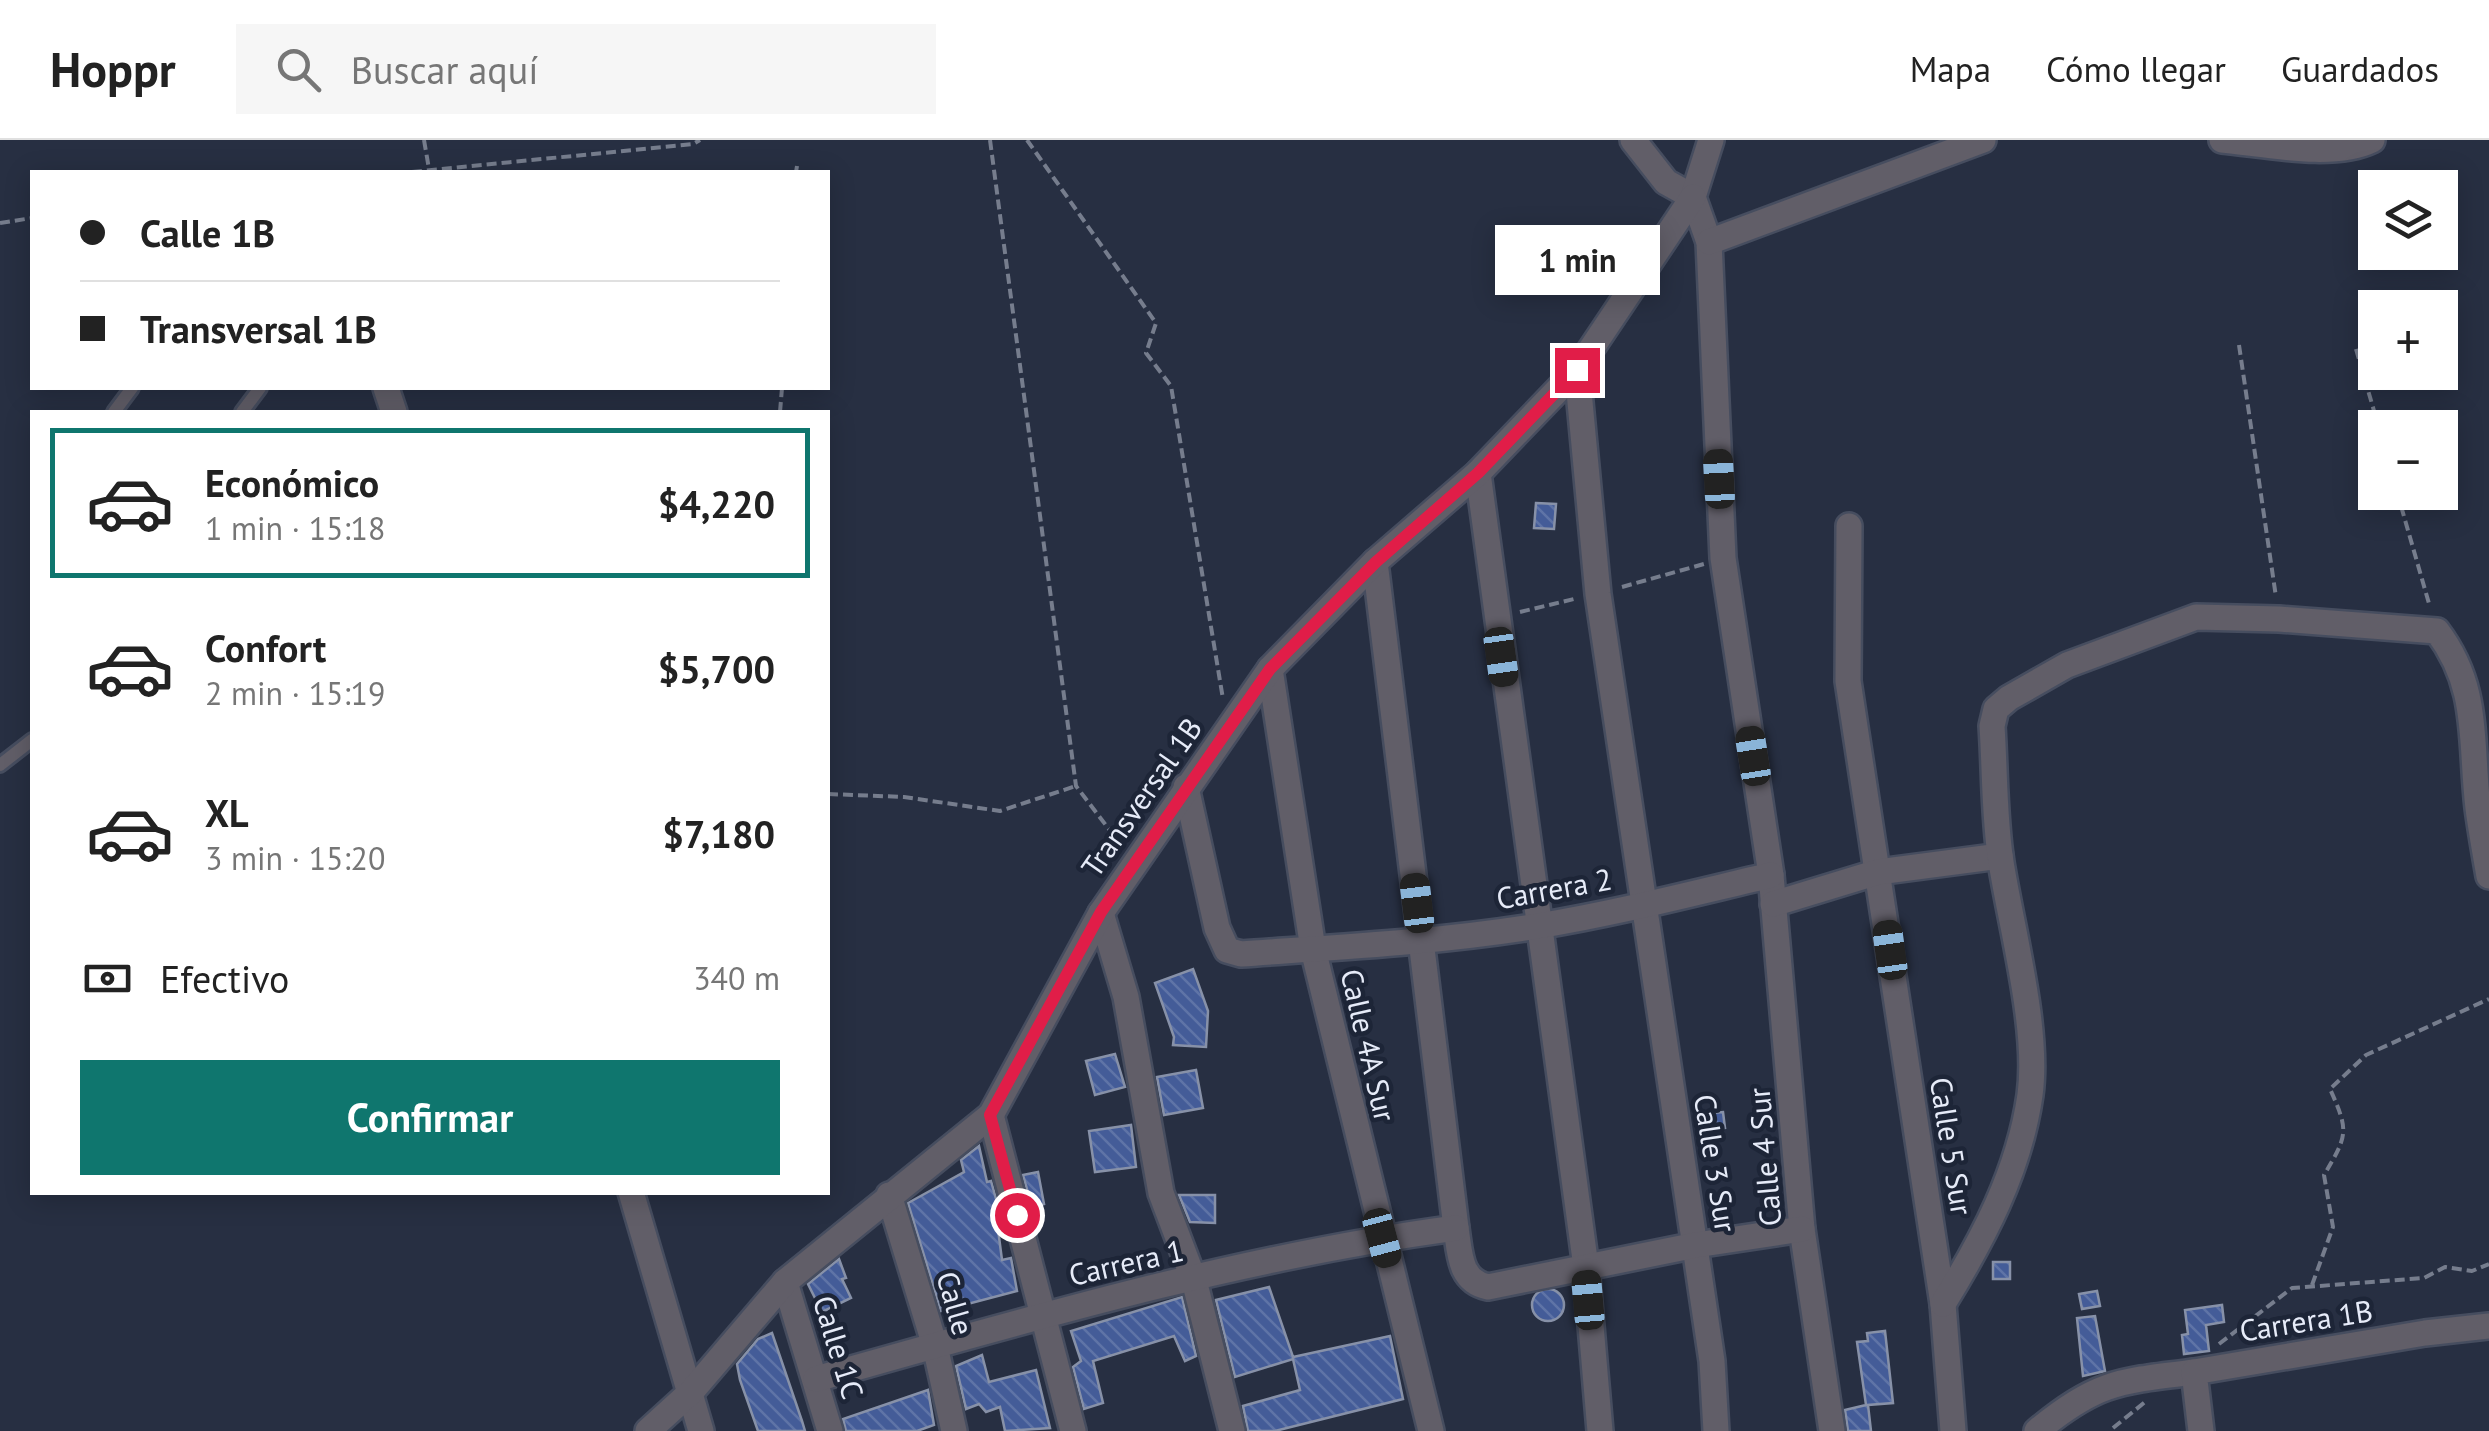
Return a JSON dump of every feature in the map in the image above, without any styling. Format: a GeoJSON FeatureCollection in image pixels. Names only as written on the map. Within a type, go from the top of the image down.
{"type":"FeatureCollection","features":[{"type":"Feature","properties":{"kind":"street"},"geometry":{"type":"LineString","coordinates":[[1633,140],[1666,182],[1693,197]]}},
{"type":"Feature","properties":{"kind":"street","name":"Transversal 1B"},"geometry":{"type":"LineString","coordinates":[[648,1431],[692,1391],[784,1282],[990,1115],[1101,912],[1270,669],[1376,562],[1478,473],[1577,370],[1693,197],[1711,140]]}},
{"type":"Feature","properties":{"kind":"street"},"geometry":{"type":"LineString","coordinates":[[1709,242],[1982,140]]}},
{"type":"Feature","properties":{"kind":"street"},"geometry":{"type":"LineString","coordinates":[[2222,140],[2323,149],[2356,148],[2372,140]]}},
{"type":"Feature","properties":{"kind":"street","name":"Calle 4 Sur"},"geometry":{"type":"LineString","coordinates":[[1693,197],[1709,242],[1723,558],[1771,875],[1802,1229],[1832,1431]]}},
{"type":"Feature","properties":{"kind":"street","name":"Calle 3 Sur"},"geometry":{"type":"LineString","coordinates":[[1577,370],[1598,594],[1696,1245],[1712,1361],[1716,1431]]}},
{"type":"Feature","properties":{"kind":"street"},"geometry":{"type":"LineString","coordinates":[[1478,473],[1586,1268],[1600,1431]]}},
{"type":"Feature","properties":{"kind":"street","name":"Calle 5 Sur"},"geometry":{"type":"LineString","coordinates":[[1850,526],[1848,681],[1943,1304],[1952,1431]]}},
{"type":"Feature","properties":{"kind":"street"},"geometry":{"type":"LineString","coordinates":[[1376,562],[1464,1270],[1478,1285],[1488,1287],[1696,1245],[1802,1229]]}},
{"type":"Feature","properties":{"kind":"street"},"geometry":{"type":"LineString","coordinates":[[1943,1304],[1978,1247],[2012,1172],[2030,1097],[2032,1049],[2000,856],[1992,726],[1996,708],[2067,666],[2196,617],[2437,631],[2455,655],[2469,697],[2478,809],[2489,876]]}},
{"type":"Feature","properties":{"kind":"street","name":"Calle 4A Sur"},"geometry":{"type":"LineString","coordinates":[[1270,669],[1313,948],[1431,1431]]}},
{"type":"Feature","properties":{"kind":"street","name":"Carrera 2"},"geometry":{"type":"LineString","coordinates":[[1186,787],[1216,928],[1226,950],[1240,954],[1422,941],[1538,926],[1644,906],[1771,875]]}},
{"type":"Feature","properties":{"kind":"street"},"geometry":{"type":"LineString","coordinates":[[1773,904],[1878,872],[2000,856]]}},
{"type":"Feature","properties":{"kind":"street"},"geometry":{"type":"LineString","coordinates":[[1101,912],[1126,998],[1161,1193],[1194,1280],[1232,1431]]}},
{"type":"Feature","properties":{"kind":"street"},"geometry":{"type":"LineString","coordinates":[[990,1115],[1073,1431]]}},
{"type":"Feature","properties":{"kind":"street"},"geometry":{"type":"LineString","coordinates":[[631,1195],[701,1431]]}},
{"type":"Feature","properties":{"kind":"street","name":"Calle"},"geometry":{"type":"LineString","coordinates":[[890,1195],[935,1346],[954,1431]]}},
{"type":"Feature","properties":{"kind":"street","name":"Carrera 1"},"geometry":{"type":"LineString","coordinates":[[816,1379],[1044,1315],[1382,1238],[1456,1228]]}},
{"type":"Feature","properties":{"kind":"street","name":"Calle 1C"},"geometry":{"type":"LineString","coordinates":[[784,1282],[830,1431]]}},
{"type":"Feature","properties":{"kind":"street","name":"Carrera 1B"},"geometry":{"type":"LineString","coordinates":[[2037,1431],[2083,1396],[2130,1380],[2489,1326]]}},
{"type":"Feature","properties":{"kind":"street"},"geometry":{"type":"LineString","coordinates":[[2194,1372],[2201,1431]]}},
{"type":"Feature","properties":{"kind":"lane"},"geometry":{"type":"LineString","coordinates":[[0,765],[30,742]]}},
{"type":"Feature","properties":{"kind":"path"},"geometry":{"type":"LineString","coordinates":[[424,140],[429,169]]}},
{"type":"Feature","properties":{"kind":"path"},"geometry":{"type":"LineString","coordinates":[[423,170],[693,144],[700,140]]}},
{"type":"Feature","properties":{"kind":"path"},"geometry":{"type":"LineString","coordinates":[[990,140],[1076,786],[1117,841],[1136,858]]}},
{"type":"Feature","properties":{"kind":"path"},"geometry":{"type":"LineString","coordinates":[[1028,140],[1156,324],[1146,353],[1171,386],[1228,728]]}},
{"type":"Feature","properties":{"kind":"path"},"geometry":{"type":"LineString","coordinates":[[0,223],[30,218]]}},
{"type":"Feature","properties":{"kind":"path"},"geometry":{"type":"LineString","coordinates":[[2239,345],[2279,619]]}},
{"type":"Feature","properties":{"kind":"path"},"geometry":{"type":"LineString","coordinates":[[2356,349],[2373,410]]}},
{"type":"Feature","properties":{"kind":"path"},"geometry":{"type":"LineString","coordinates":[[2402,510],[2437,631]]}},
{"type":"Feature","properties":{"kind":"path"},"geometry":{"type":"LineString","coordinates":[[830,794],[904,797],[1000,811],[1076,786]]}},
{"type":"Feature","properties":{"kind":"path"},"geometry":{"type":"LineString","coordinates":[[2312,1285],[2332,1227],[2324,1175],[2340,1148],[2345,1123],[2330,1089],[2366,1055],[2489,998]]}},
{"type":"Feature","properties":{"kind":"path"},"geometry":{"type":"LineString","coordinates":[[2194,1372],[2221,1342],[2292,1288],[2424,1278],[2445,1267],[2472,1271],[2489,1264]]}},
{"type":"Feature","properties":{"kind":"path"},"geometry":{"type":"LineString","coordinates":[[2113,1428],[2145,1402]]}},
{"type":"Feature","properties":{"kind":"building"},"geometry":{"type":"Polygon","coordinates":[[[1536,503],[1556,504],[1554,529],[1534,528],[1536,503]]]}},
{"type":"Feature","properties":{"kind":"building"},"geometry":{"type":"Polygon","coordinates":[[[1193,969],[1208,1011],[1206,1047],[1173,1045],[1174,1037],[1155,983],[1193,969]]]}},
{"type":"Feature","properties":{"kind":"building"},"geometry":{"type":"Polygon","coordinates":[[[1115,1054],[1125,1087],[1095,1095],[1086,1061],[1115,1054]]]}},
{"type":"Feature","properties":{"kind":"building"},"geometry":{"type":"Polygon","coordinates":[[[1196,1070],[1203,1108],[1164,1115],[1157,1077],[1196,1070]]]}},
{"type":"Feature","properties":{"kind":"building"},"geometry":{"type":"Polygon","coordinates":[[[1723,1112],[1725,1128],[1703,1131],[1701,1114],[1723,1112]]]}},
{"type":"Feature","properties":{"kind":"building"},"geometry":{"type":"Polygon","coordinates":[[[1131,1125],[1136,1167],[1095,1172],[1089,1131],[1131,1125]]]}},
{"type":"Feature","properties":{"kind":"building"},"geometry":{"type":"Polygon","coordinates":[[[979,1146],[987,1182],[991,1181],[1000,1213],[996,1214],[1002,1260],[1011,1258],[1017,1291],[941,1311],[908,1203],[964,1172],[961,1160],[979,1146]]]}},
{"type":"Feature","properties":{"kind":"building"},"geometry":{"type":"Polygon","coordinates":[[[1038,1172],[1044,1204],[1032,1207],[1023,1175],[1038,1172]]]}},
{"type":"Feature","properties":{"kind":"building"},"geometry":{"type":"Polygon","coordinates":[[[1179,1195],[1215,1195],[1215,1223],[1190,1222],[1179,1195]]]}},
{"type":"Feature","properties":{"kind":"building"},"geometry":{"type":"Polygon","coordinates":[[[839,1259],[846,1278],[842,1279],[851,1298],[822,1312],[808,1284],[839,1259]]]}},
{"type":"Feature","properties":{"kind":"building"},"geometry":{"type":"Polygon","coordinates":[[[1993,1262],[2010,1262],[2010,1279],[1993,1279],[1993,1262]]]}},
{"type":"Feature","properties":{"kind":"building"},"geometry":{"type":"Polygon","coordinates":[[[1269,1287],[1293,1357],[1390,1336],[1403,1399],[1275,1431],[1248,1431],[1243,1406],[1300,1390],[1293,1359],[1235,1377],[1216,1300],[1269,1287]]]}},
{"type":"Feature","properties":{"kind":"building"},"geometry":{"type":"Polygon","coordinates":[[[1548,1289],[1559,1294],[1564,1305],[1559,1316],[1548,1321],[1537,1316],[1532,1305],[1537,1294],[1548,1289]]]}},
{"type":"Feature","properties":{"kind":"building"},"geometry":{"type":"Polygon","coordinates":[[[2097,1291],[2100,1306],[2082,1309],[2079,1294],[2097,1291]]]}},
{"type":"Feature","properties":{"kind":"building"},"geometry":{"type":"Polygon","coordinates":[[[1182,1297],[1196,1356],[1185,1361],[1174,1336],[1093,1361],[1103,1403],[1084,1409],[1073,1367],[1081,1361],[1071,1331],[1182,1297]]]}},
{"type":"Feature","properties":{"kind":"building"},"geometry":{"type":"Polygon","coordinates":[[[2222,1305],[2224,1322],[2206,1325],[2209,1351],[2184,1354],[2182,1335],[2188,1334],[2185,1310],[2222,1305]]]}},
{"type":"Feature","properties":{"kind":"building"},"geometry":{"type":"Polygon","coordinates":[[[2095,1316],[2105,1371],[2083,1376],[2077,1318],[2095,1316]]]}},
{"type":"Feature","properties":{"kind":"building"},"geometry":{"type":"Polygon","coordinates":[[[1885,1331],[1893,1403],[1868,1405],[1871,1431],[1848,1431],[1845,1410],[1866,1405],[1857,1342],[1868,1341],[1867,1333],[1885,1331]]]}},
{"type":"Feature","properties":{"kind":"building"},"geometry":{"type":"Polygon","coordinates":[[[772,1333],[805,1431],[758,1431],[740,1380],[737,1364],[758,1339],[772,1333]]]}},
{"type":"Feature","properties":{"kind":"building"},"geometry":{"type":"Polygon","coordinates":[[[982,1355],[989,1382],[1036,1370],[1050,1428],[1005,1431],[1000,1407],[986,1412],[979,1404],[966,1409],[956,1366],[982,1355]]]}},
{"type":"Feature","properties":{"kind":"building"},"geometry":{"type":"Polygon","coordinates":[[[928,1390],[934,1425],[917,1431],[846,1431],[843,1419],[928,1390]]]}},
{"type":"Feature","properties":{"kind":"route"},"geometry":{"type":"LineString","coordinates":[[1017,1215],[990,1115],[1101,912],[1136,858],[1270,669],[1376,562],[1478,473],[1577,370]]}}]}
